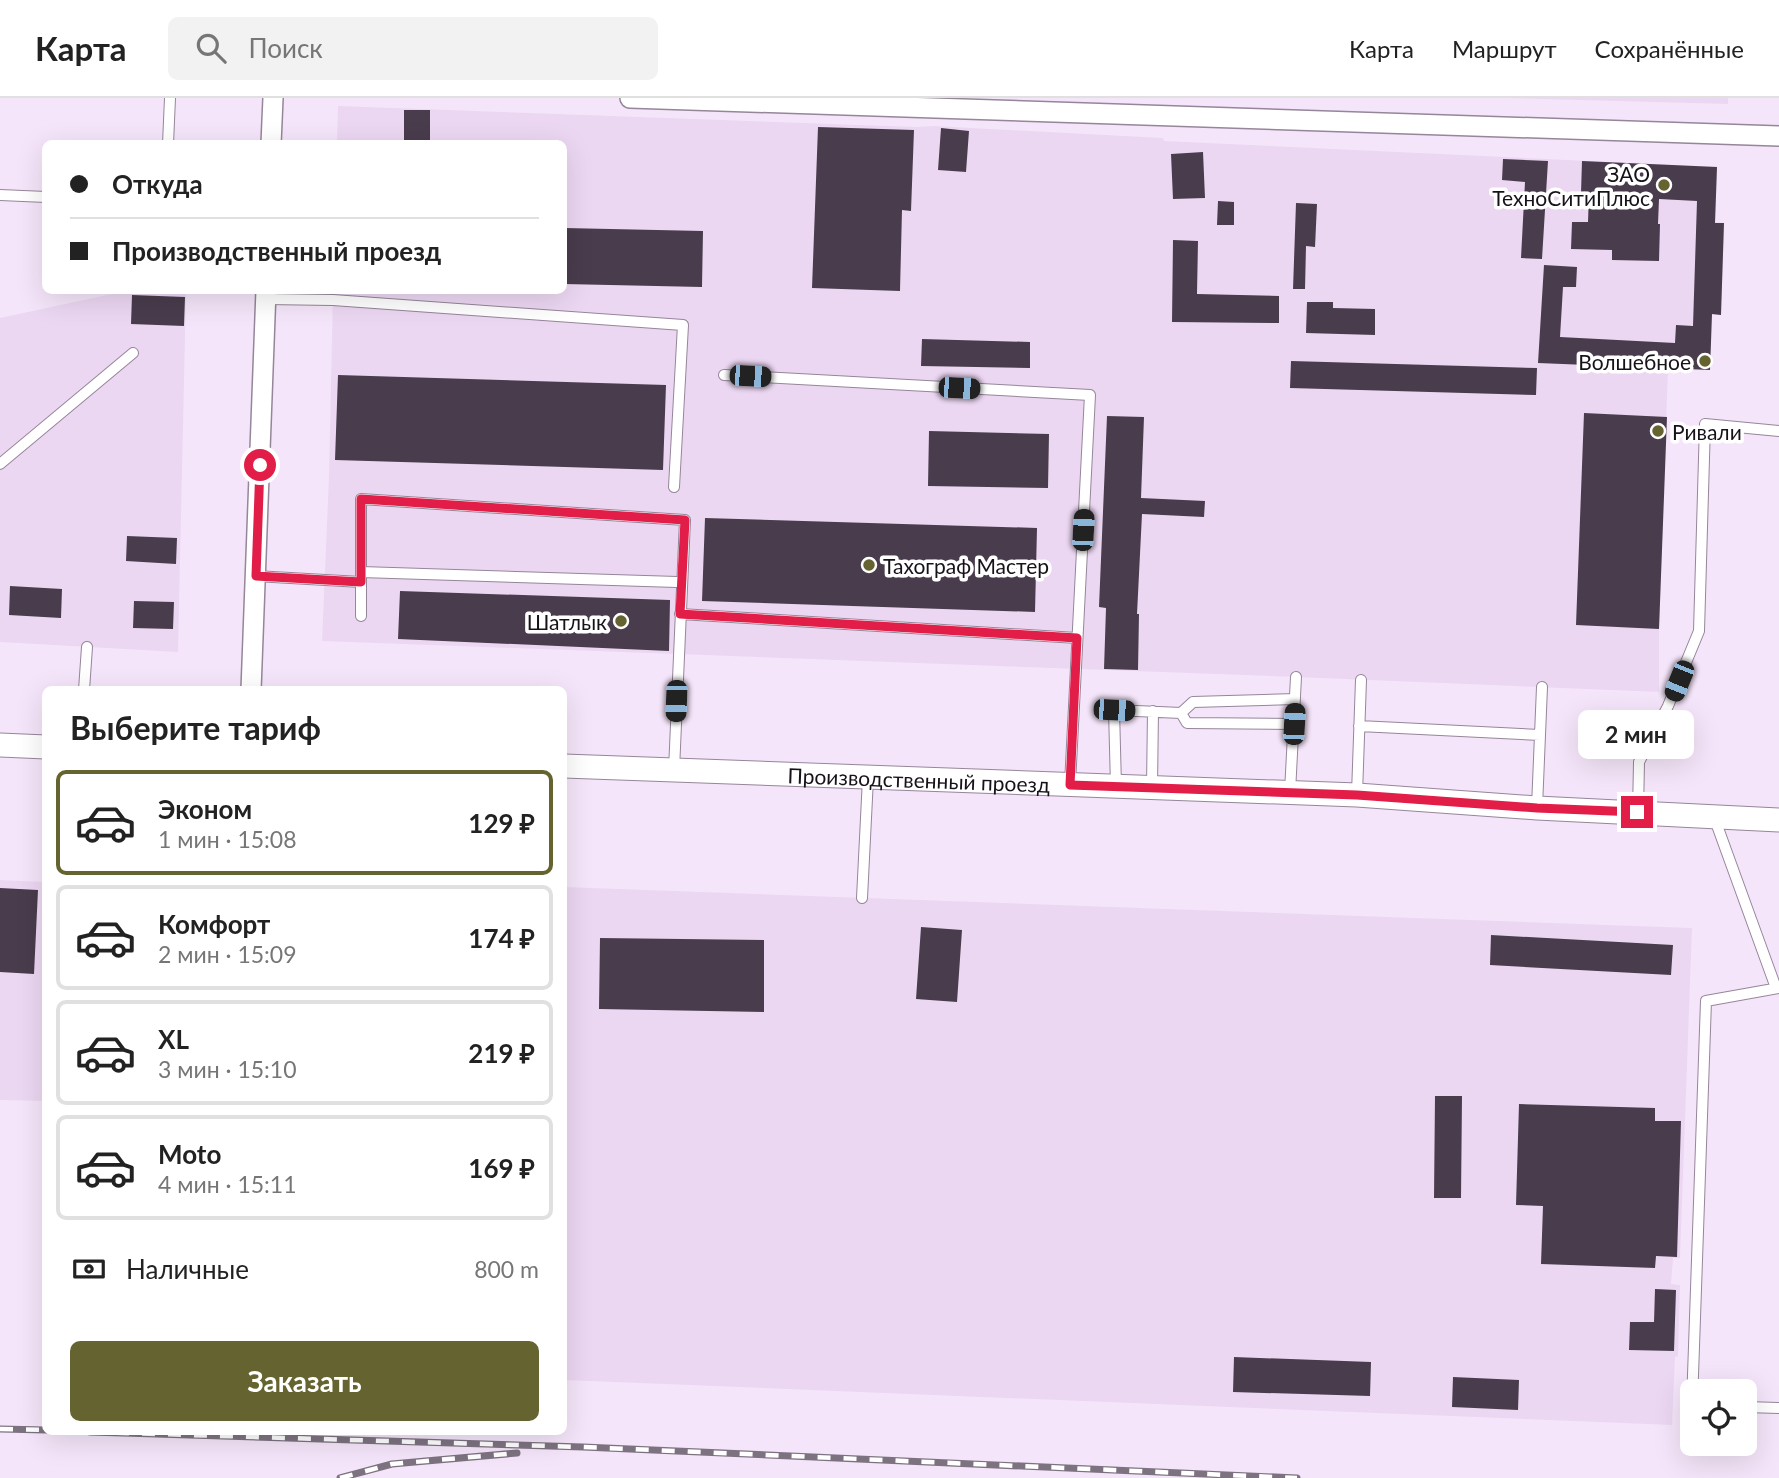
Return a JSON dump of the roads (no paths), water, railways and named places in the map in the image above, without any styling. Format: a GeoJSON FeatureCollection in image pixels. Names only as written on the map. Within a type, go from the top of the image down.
{"type":"FeatureCollection","features":[{"type":"Feature","properties":{"kind":"street"},"geometry":{"type":"LineString","coordinates":[[271,140],[273,98]]}},
{"type":"Feature","properties":{"kind":"street"},"geometry":{"type":"LineString","coordinates":[[630,98],[1779,136]]}},
{"type":"Feature","properties":{"kind":"street"},"geometry":{"type":"LineString","coordinates":[[251,686],[266,295]]}},
{"type":"Feature","properties":{"kind":"street"},"geometry":{"type":"LineString","coordinates":[[0,745],[42,747]]}},
{"type":"Feature","properties":{"kind":"street","name":"Производственный проезд"},"geometry":{"type":"LineString","coordinates":[[567,766],[1290,792],[1779,820]]}},
{"type":"Feature","properties":{"kind":"lane"},"geometry":{"type":"LineString","coordinates":[[168,140],[170,98]]}},
{"type":"Feature","properties":{"kind":"lane"},"geometry":{"type":"LineString","coordinates":[[0,195],[42,197]]}},
{"type":"Feature","properties":{"kind":"lane"},"geometry":{"type":"LineString","coordinates":[[266,295],[682,325],[674,486]]}},
{"type":"Feature","properties":{"kind":"lane"},"geometry":{"type":"LineString","coordinates":[[0,464],[133,353]]}},
{"type":"Feature","properties":{"kind":"lane"},"geometry":{"type":"LineString","coordinates":[[724,375],[1090,395],[1070,785]]}},
{"type":"Feature","properties":{"kind":"lane"},"geometry":{"type":"LineString","coordinates":[[1637,812],[1639,762],[1668,706],[1699,631],[1706,424],[1779,431]]}},
{"type":"Feature","properties":{"kind":"lane"},"geometry":{"type":"LineString","coordinates":[[361,616],[361,499],[685,520],[674,770]]}},
{"type":"Feature","properties":{"kind":"lane"},"geometry":{"type":"LineString","coordinates":[[256,576],[677,582]]}},
{"type":"Feature","properties":{"kind":"lane"},"geometry":{"type":"LineString","coordinates":[[680,614],[1077,638]]}},
{"type":"Feature","properties":{"kind":"lane"},"geometry":{"type":"LineString","coordinates":[[85,686],[87,647]]}},
{"type":"Feature","properties":{"kind":"lane"},"geometry":{"type":"LineString","coordinates":[[1290,792],[1296,677]]}},
{"type":"Feature","properties":{"kind":"lane"},"geometry":{"type":"LineString","coordinates":[[1357,795],[1361,680]]}},
{"type":"Feature","properties":{"kind":"lane"},"geometry":{"type":"LineString","coordinates":[[1537,808],[1542,687]]}},
{"type":"Feature","properties":{"kind":"lane"},"geometry":{"type":"LineString","coordinates":[[1116,786],[1114,710],[1181,713],[1193,702],[1295,699]]}},
{"type":"Feature","properties":{"kind":"lane"},"geometry":{"type":"LineString","coordinates":[[1152,788],[1153,711]]}},
{"type":"Feature","properties":{"kind":"lane"},"geometry":{"type":"LineString","coordinates":[[1181,713],[1187,723],[1294,724]]}},
{"type":"Feature","properties":{"kind":"lane"},"geometry":{"type":"LineString","coordinates":[[1359,726],[1540,735]]}},
{"type":"Feature","properties":{"kind":"lane"},"geometry":{"type":"LineString","coordinates":[[862,898],[869,777]]}},
{"type":"Feature","properties":{"kind":"lane"},"geometry":{"type":"LineString","coordinates":[[1693,1379],[1706,1001],[1778,988],[1714,817]]}},
{"type":"Feature","properties":{"kind":"lane"},"geometry":{"type":"LineString","coordinates":[[1757,1407],[1779,1408]]}},
{"type":"Feature","properties":{"kind":"railway"},"geometry":{"type":"LineString","coordinates":[[0,1429],[42,1430]]}},
{"type":"Feature","properties":{"kind":"railway"},"geometry":{"type":"LineString","coordinates":[[189,1435],[583,1447],[1297,1478]]}},
{"type":"Feature","properties":{"kind":"railway"},"geometry":{"type":"LineString","coordinates":[[340,1478],[392,1464],[517,1453]]}},
{"type":"Feature","properties":{"kind":"place","name":"ЗАО ТехноСитиПлюс"},"geometry":{"type":"Point","coordinates":[1664,185]}},
{"type":"Feature","properties":{"kind":"place","name":"Волшебное"},"geometry":{"type":"Point","coordinates":[1705,361]}},
{"type":"Feature","properties":{"kind":"place","name":"Ривали"},"geometry":{"type":"Point","coordinates":[1658,431]}},
{"type":"Feature","properties":{"kind":"place","name":"Тахограф Мастер"},"geometry":{"type":"Point","coordinates":[869,565]}},
{"type":"Feature","properties":{"kind":"place","name":"Шатлык"},"geometry":{"type":"Point","coordinates":[621,621]}}]}
